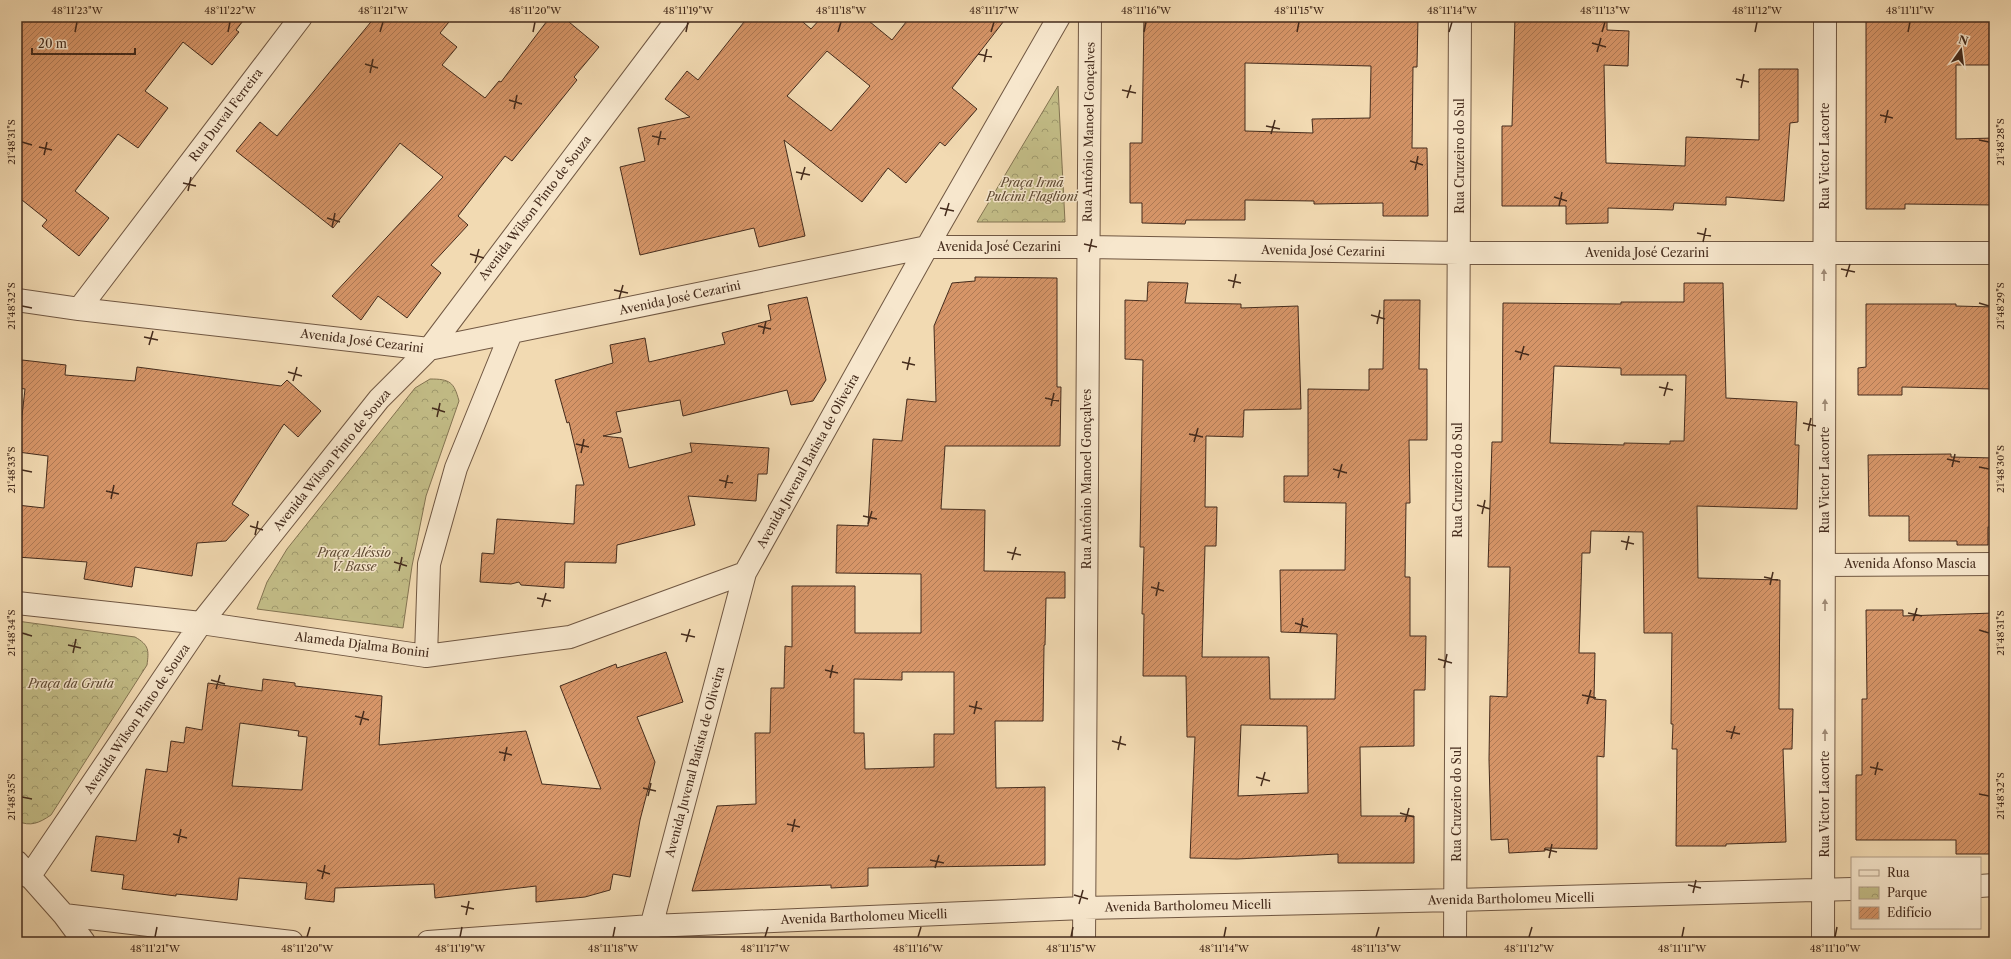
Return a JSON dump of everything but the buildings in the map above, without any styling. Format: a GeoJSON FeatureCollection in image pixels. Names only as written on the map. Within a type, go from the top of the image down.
{"type":"FeatureCollection","features":[{"type":"Feature","properties":{"kind":"street","name":"Rua Durval Ferreira"},"geometry":{"type":"LineString","coordinates":[[79,308],[301,17]]}},
{"type":"Feature","properties":{"kind":"street","name":"Avenida Wilson Pinto de Souza"},"geometry":{"type":"LineString","coordinates":[[23,869],[201,623],[379,399],[429,349],[679,17]]}},
{"type":"Feature","properties":{"kind":"street","name":"Avenida Juvenal Batista de Oliveira"},"geometry":{"type":"LineString","coordinates":[[649,934],[745,573],[927,247],[1059,17]]}},
{"type":"Feature","properties":{"kind":"street","name":"Rua Antônio Manoel Gonçalves"},"geometry":{"type":"LineString","coordinates":[[1084,942],[1090,17]]}},
{"type":"Feature","properties":{"kind":"street","name":"Rua Cruzeiro do Sul"},"geometry":{"type":"LineString","coordinates":[[1455,942],[1460,17]]}},
{"type":"Feature","properties":{"kind":"street","name":"Rua Victor Lacorte"},"geometry":{"type":"LineString","coordinates":[[1823,942],[1825,17]]}},
{"type":"Feature","properties":{"kind":"street","name":"Avenida José Cezarini"},"geometry":{"type":"LineString","coordinates":[[17,300],[429,349],[927,247],[1088,247],[1459,253],[1994,254]]}},
{"type":"Feature","properties":{"kind":"street"},"geometry":{"type":"LineString","coordinates":[[426,656],[429,564],[456,468],[511,333]]}},
{"type":"Feature","properties":{"kind":"street","name":"Avenida Afonso Mascia"},"geometry":{"type":"LineString","coordinates":[[1825,565],[1994,564]]}},
{"type":"Feature","properties":{"kind":"street","name":"Alameda Djalma Bonini"},"geometry":{"type":"LineString","coordinates":[[17,603],[201,623],[426,656],[570,637],[745,573]]}},
{"type":"Feature","properties":{"kind":"street"},"geometry":{"type":"LineString","coordinates":[[23,869],[64,915],[84,942]]}},
{"type":"Feature","properties":{"kind":"street"},"geometry":{"type":"LineString","coordinates":[[1981,886],[1994,885]]}},
{"type":"Feature","properties":{"kind":"street","name":"Avenida Bartholomeu Micelli"},"geometry":{"type":"LineString","coordinates":[[428,942],[649,934],[1084,908],[1851,890]]}},
{"type":"Feature","properties":{"kind":"street"},"geometry":{"type":"LineString","coordinates":[[64,915],[292,942]]}},
{"type":"Feature","properties":{"kind":"green space","name":"Praça Irmã Pulcini Flaglioni"},"geometry":{"type":"Polygon","coordinates":[[[1058,86],[1065,222],[977,222],[1058,86]]]}},
{"type":"Feature","properties":{"kind":"green space","name":"Praça Aléssio V. Basse"},"geometry":{"type":"Polygon","coordinates":[[[430,379],[447,381],[450,383],[455,390],[459,401],[426,496],[412,566],[403,628],[257,609],[267,582],[287,549],[415,388],[430,379]]]}},
{"type":"Feature","properties":{"kind":"green space","name":"Praça da Gruta"},"geometry":{"type":"Polygon","coordinates":[[[17,621],[135,637],[145,645],[148,652],[147,665],[51,815],[39,822],[31,824],[17,821],[17,621]]]}}]}
